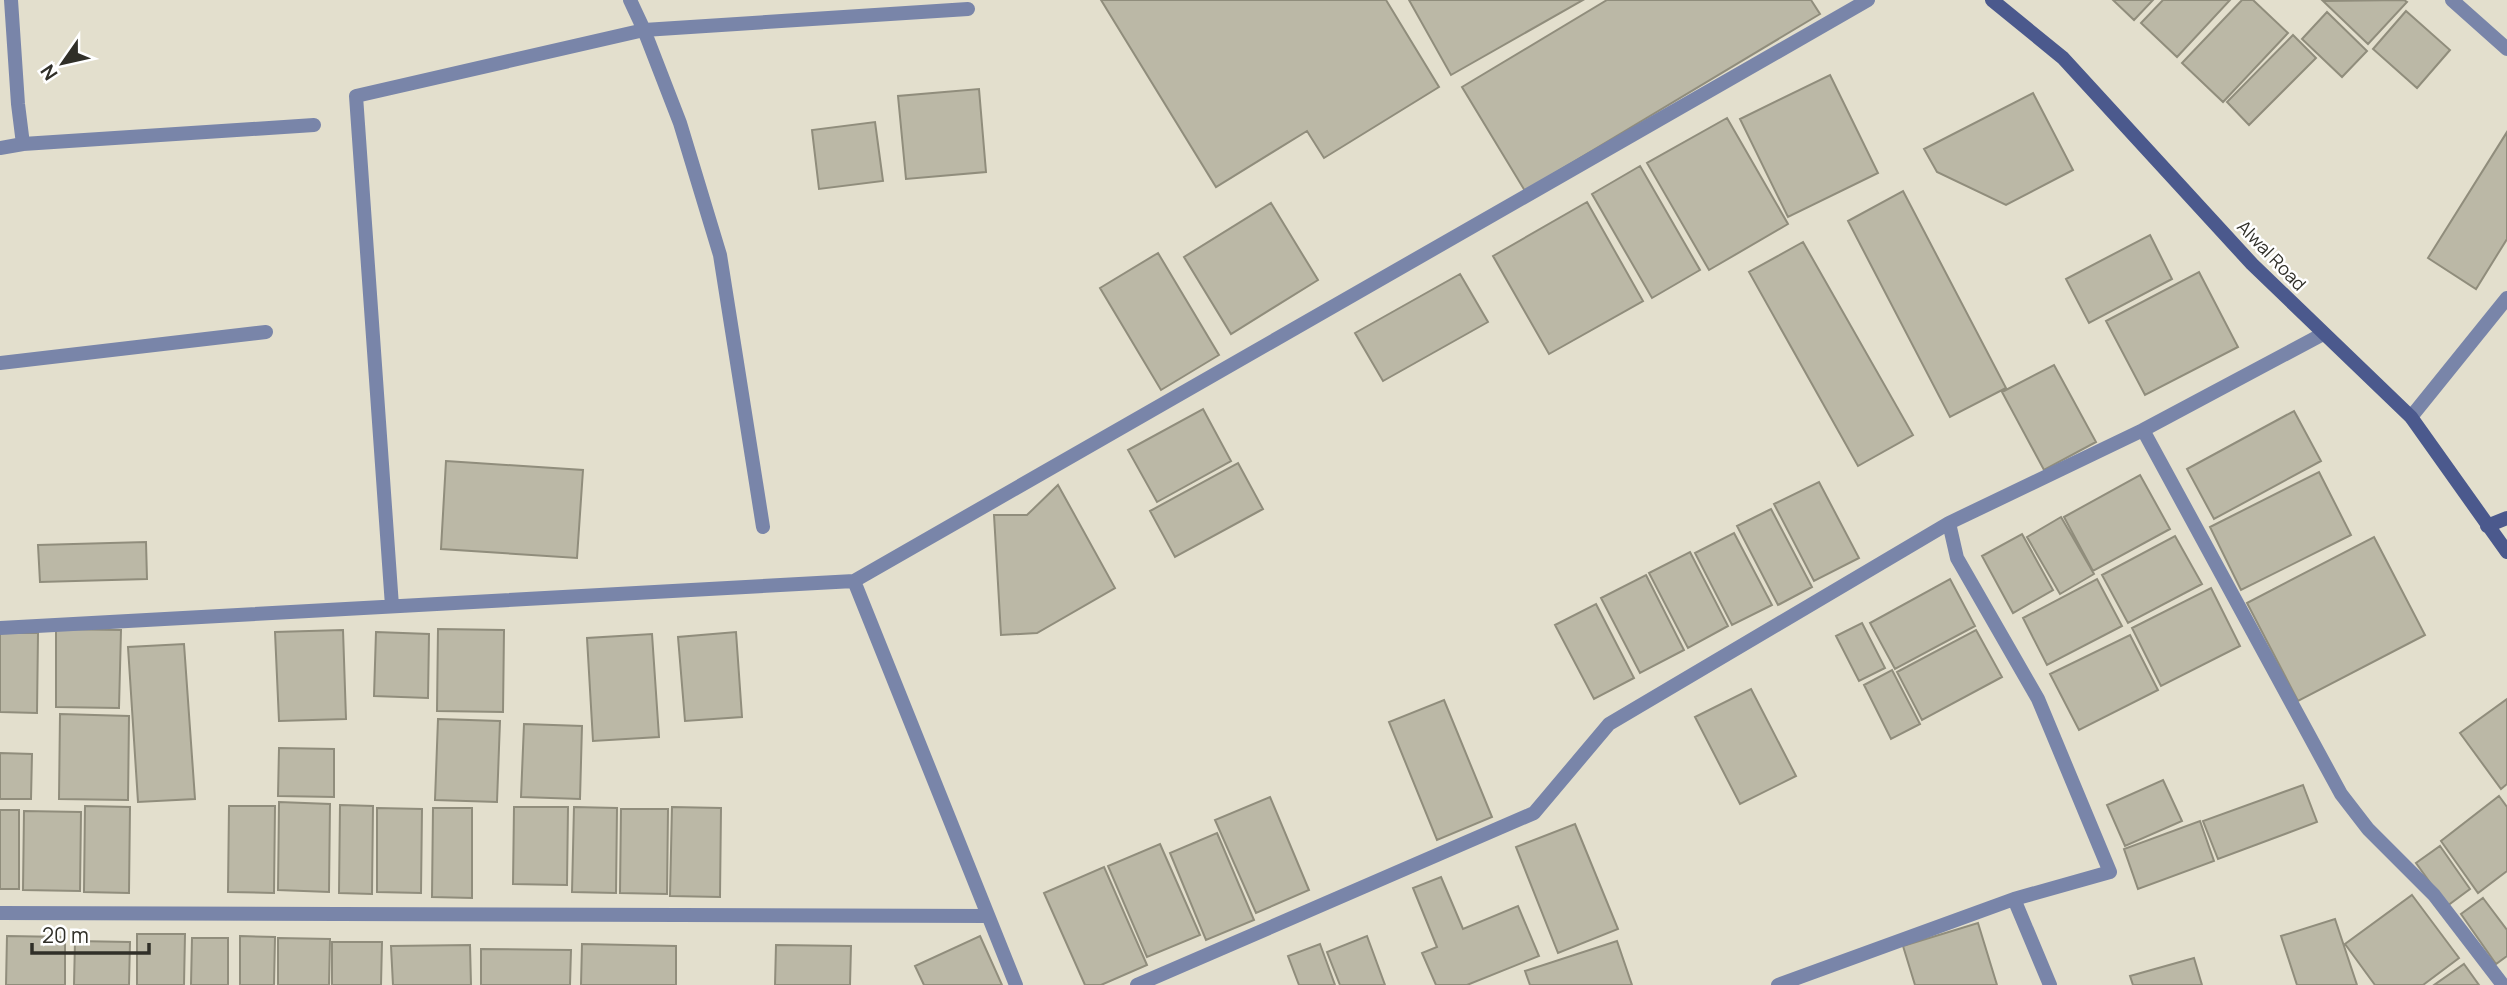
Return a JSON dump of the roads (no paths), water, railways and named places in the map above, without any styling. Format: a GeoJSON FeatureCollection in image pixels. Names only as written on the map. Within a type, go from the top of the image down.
{"type":"FeatureCollection","features":[{"type":"Feature","properties":{"kind":"main road","name":"Alwal Road"},"geometry":{"type":"LineString","coordinates":[[1992,0],[2063,58],[2252,264],[2411,417],[2507,552]]}},
{"type":"Feature","properties":{"kind":"main road"},"geometry":{"type":"LineString","coordinates":[[2487,526],[2507,518]]}},
{"type":"Feature","properties":{"kind":"street"},"geometry":{"type":"LineString","coordinates":[[11,0],[23,144]]}},
{"type":"Feature","properties":{"kind":"street"},"geometry":{"type":"LineString","coordinates":[[630,0],[680,123],[720,254],[763,527]]}},
{"type":"Feature","properties":{"kind":"street"},"geometry":{"type":"LineString","coordinates":[[0,628],[854,581],[1868,0]]}},
{"type":"Feature","properties":{"kind":"street"},"geometry":{"type":"LineString","coordinates":[[2452,0],[2507,49]]}},
{"type":"Feature","properties":{"kind":"street"},"geometry":{"type":"LineString","coordinates":[[392,606],[356,96],[644,30],[968,9]]}},
{"type":"Feature","properties":{"kind":"street"},"geometry":{"type":"LineString","coordinates":[[0,148],[23,144],[314,125]]}},
{"type":"Feature","properties":{"kind":"street"},"geometry":{"type":"LineString","coordinates":[[2411,417],[2507,298]]}},
{"type":"Feature","properties":{"kind":"street"},"geometry":{"type":"LineString","coordinates":[[0,363],[267,332]]}},
{"type":"Feature","properties":{"kind":"street"},"geometry":{"type":"LineString","coordinates":[[1137,985],[1534,813],[1609,724],[1949,523],[2143,430],[2323,334]]}},
{"type":"Feature","properties":{"kind":"street"},"geometry":{"type":"LineString","coordinates":[[2143,430],[2341,794],[2368,828],[2434,895],[2504,985]]}},
{"type":"Feature","properties":{"kind":"street"},"geometry":{"type":"LineString","coordinates":[[1778,985],[2014,899],[2110,873],[2038,699],[1957,558],[1949,523]]}},
{"type":"Feature","properties":{"kind":"street"},"geometry":{"type":"LineString","coordinates":[[854,581],[1016,985]]}},
{"type":"Feature","properties":{"kind":"street"},"geometry":{"type":"LineString","coordinates":[[2014,899],[2050,985]]}},
{"type":"Feature","properties":{"kind":"street"},"geometry":{"type":"LineString","coordinates":[[0,913],[987,916]]}}]}
